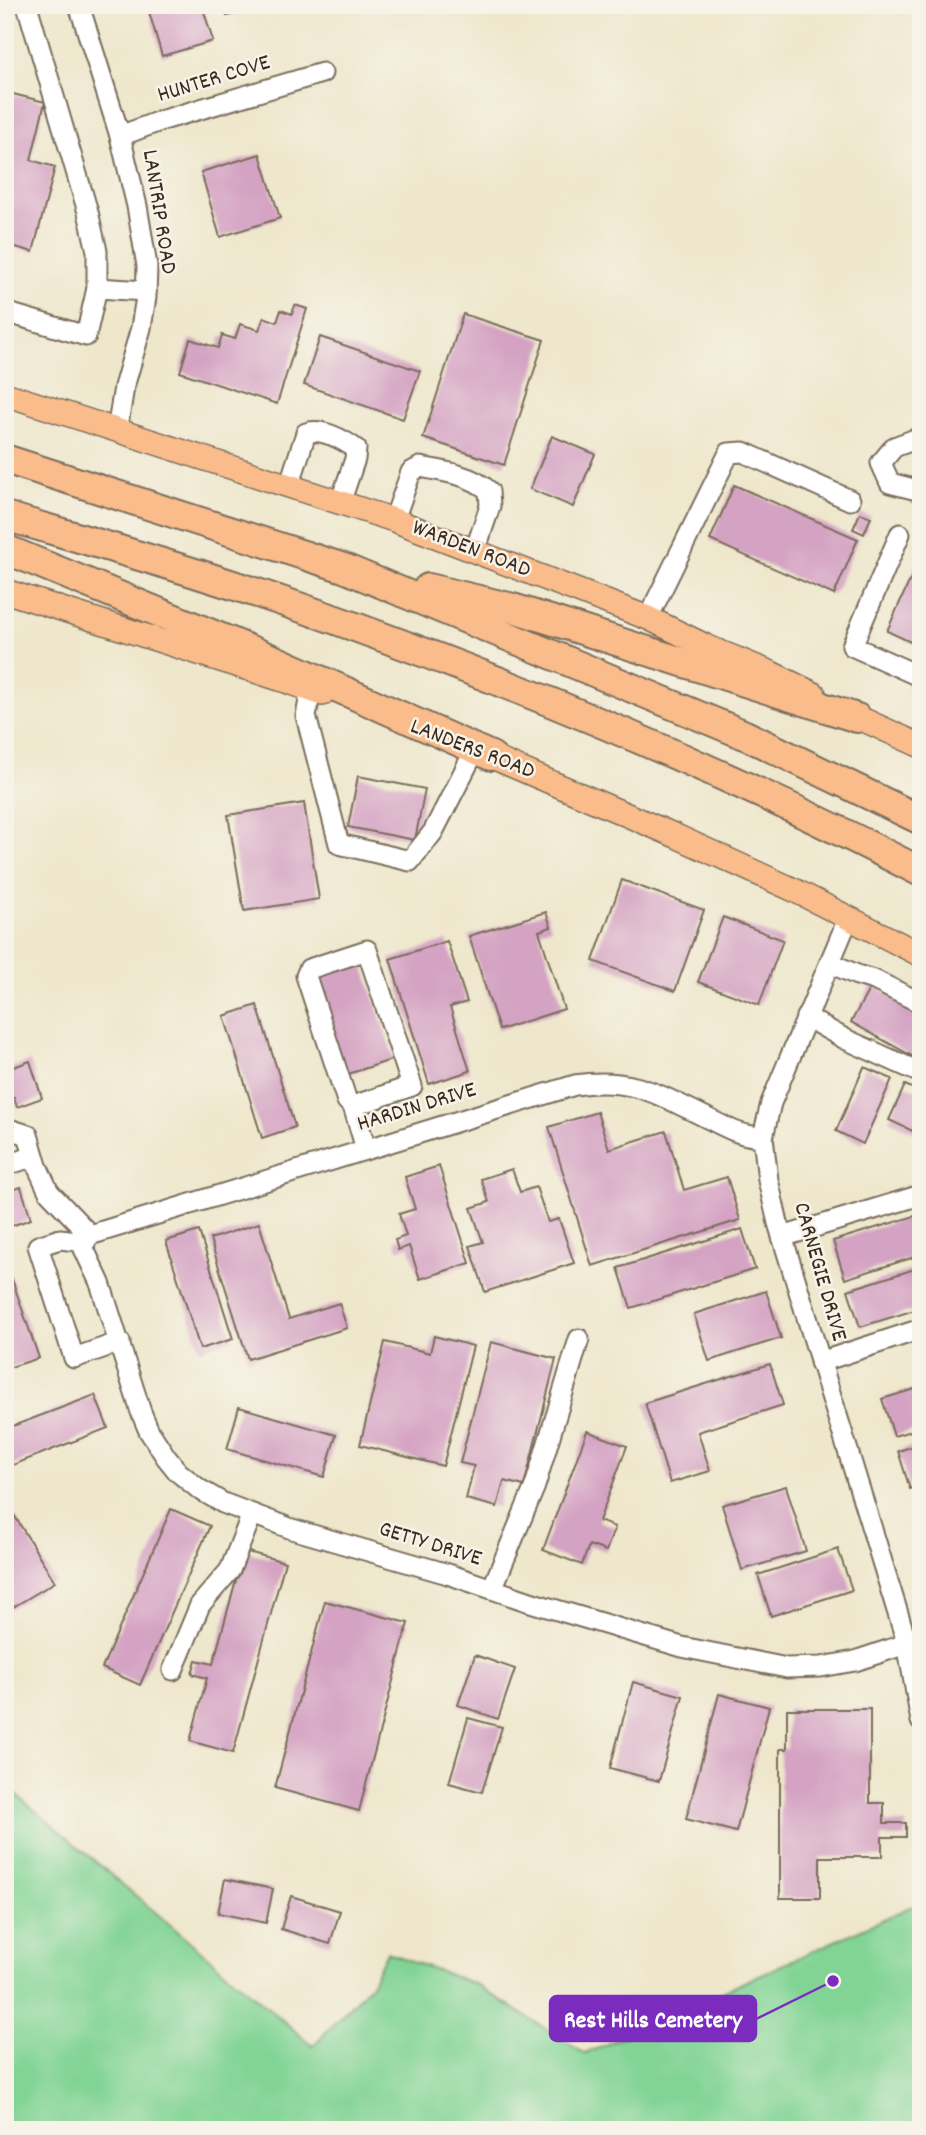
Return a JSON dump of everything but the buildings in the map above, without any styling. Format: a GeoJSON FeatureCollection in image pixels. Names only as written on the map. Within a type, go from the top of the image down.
{"type":"FeatureCollection","features":[{"type":"Feature","properties":{"kind":"highway"},"geometry":{"type":"LineString","coordinates":[[5,459],[344,568],[513,608],[857,718]]}},
{"type":"Feature","properties":{"kind":"highway"},"geometry":{"type":"LineString","coordinates":[[5,516],[120,550],[343,623],[535,695],[750,790],[921,872]]}},
{"type":"Feature","properties":{"kind":"highway"},"geometry":{"type":"LineString","coordinates":[[5,549],[282,663],[483,753]]}},
{"type":"Feature","properties":{"kind":"highway"},"geometry":{"type":"LineString","coordinates":[[344,568],[745,735],[921,820]]}},
{"type":"Feature","properties":{"kind":"main road","name":"WARDEN ROAD"},"geometry":{"type":"LineString","coordinates":[[5,394],[394,520],[475,551],[648,618],[921,746]]}},
{"type":"Feature","properties":{"kind":"main road","name":"LANDERS ROAD"},"geometry":{"type":"LineString","coordinates":[[5,591],[311,690],[483,753],[794,890],[921,955]]}},
{"type":"Feature","properties":{"kind":"street"},"geometry":{"type":"LineString","coordinates":[[5,312],[86,336],[97,288],[97,251],[88,212],[27,5]]}},
{"type":"Feature","properties":{"kind":"street","name":"LANTRIP ROAD"},"geometry":{"type":"LineString","coordinates":[[79,5],[120,136],[147,266],[141,328],[124,387],[117,431]]}},
{"type":"Feature","properties":{"kind":"street","name":"HUNTER COVE"},"geometry":{"type":"LineString","coordinates":[[120,136],[160,121],[322,73]]}},
{"type":"Feature","properties":{"kind":"street"},"geometry":{"type":"LineString","coordinates":[[97,288],[146,291]]}},
{"type":"Feature","properties":{"kind":"street"},"geometry":{"type":"LineString","coordinates":[[289,486],[306,433],[311,430],[325,434],[356,449],[355,460],[340,503]]}},
{"type":"Feature","properties":{"kind":"street"},"geometry":{"type":"LineString","coordinates":[[921,437],[894,447],[881,463],[890,483],[921,491]]}},
{"type":"Feature","properties":{"kind":"street"},"geometry":{"type":"LineString","coordinates":[[648,618],[729,453],[743,452],[850,500]]}},
{"type":"Feature","properties":{"kind":"street"},"geometry":{"type":"LineString","coordinates":[[394,520],[411,472],[420,467],[445,471],[482,485],[489,491],[490,506],[475,551]]}},
{"type":"Feature","properties":{"kind":"street"},"geometry":{"type":"LineString","coordinates":[[900,534],[852,646],[921,677]]}},
{"type":"Feature","properties":{"kind":"street"},"geometry":{"type":"LineString","coordinates":[[311,690],[306,716],[339,844],[410,861],[433,832],[483,753]]}},
{"type":"Feature","properties":{"kind":"street","name":"CARNEGIE DRIVE"},"geometry":{"type":"LineString","coordinates":[[848,919],[771,1103],[763,1137],[768,1180],[782,1237],[820,1362],[914,1641],[921,1721]]}},
{"type":"Feature","properties":{"kind":"street"},"geometry":{"type":"LineString","coordinates":[[353,1106],[412,1086],[367,950],[309,969],[306,976],[347,1101],[353,1106],[366,1149]]}},
{"type":"Feature","properties":{"kind":"street"},"geometry":{"type":"LineString","coordinates":[[830,963],[874,980],[921,1003]]}},
{"type":"Feature","properties":{"kind":"street"},"geometry":{"type":"LineString","coordinates":[[806,1017],[845,1039],[921,1073]]}},
{"type":"Feature","properties":{"kind":"street","name":"HARDIN DRIVE"},"geometry":{"type":"LineString","coordinates":[[120,1342],[74,1358],[37,1245],[60,1238],[87,1238],[575,1085],[598,1082],[637,1087],[734,1133],[763,1137]]}},
{"type":"Feature","properties":{"kind":"street"},"geometry":{"type":"LineString","coordinates":[[5,1130],[28,1135],[49,1192],[87,1238]]}},
{"type":"Feature","properties":{"kind":"street"},"geometry":{"type":"LineString","coordinates":[[5,1166],[34,1156]]}},
{"type":"Feature","properties":{"kind":"street"},"geometry":{"type":"LineString","coordinates":[[782,1237],[921,1195]]}},
{"type":"Feature","properties":{"kind":"street","name":"GETTY DRIVE"},"geometry":{"type":"LineString","coordinates":[[87,1238],[84,1249],[100,1283],[149,1431],[178,1472],[223,1503],[292,1529],[448,1574],[492,1590],[682,1647],[787,1668],[821,1667],[855,1661],[914,1641]]}},
{"type":"Feature","properties":{"kind":"street"},"geometry":{"type":"LineString","coordinates":[[820,1362],[921,1329]]}},
{"type":"Feature","properties":{"kind":"street"},"geometry":{"type":"LineString","coordinates":[[492,1590],[535,1486],[579,1339]]}},
{"type":"Feature","properties":{"kind":"street"},"geometry":{"type":"LineString","coordinates":[[173,1670],[200,1605],[230,1570],[252,1514]]}},
{"type":"Feature","properties":{"kind":"green space"},"geometry":{"type":"Polygon","coordinates":[[[5,1785],[313,2046],[371,1984],[387,1952],[477,1985],[585,2054],[921,1902],[921,2130],[5,2130],[5,1785]]]}},
{"type":"Feature","properties":{"kind":"place","name":"Rest Hills Cemetery"},"geometry":{"type":"Point","coordinates":[833,1981]}}]}
